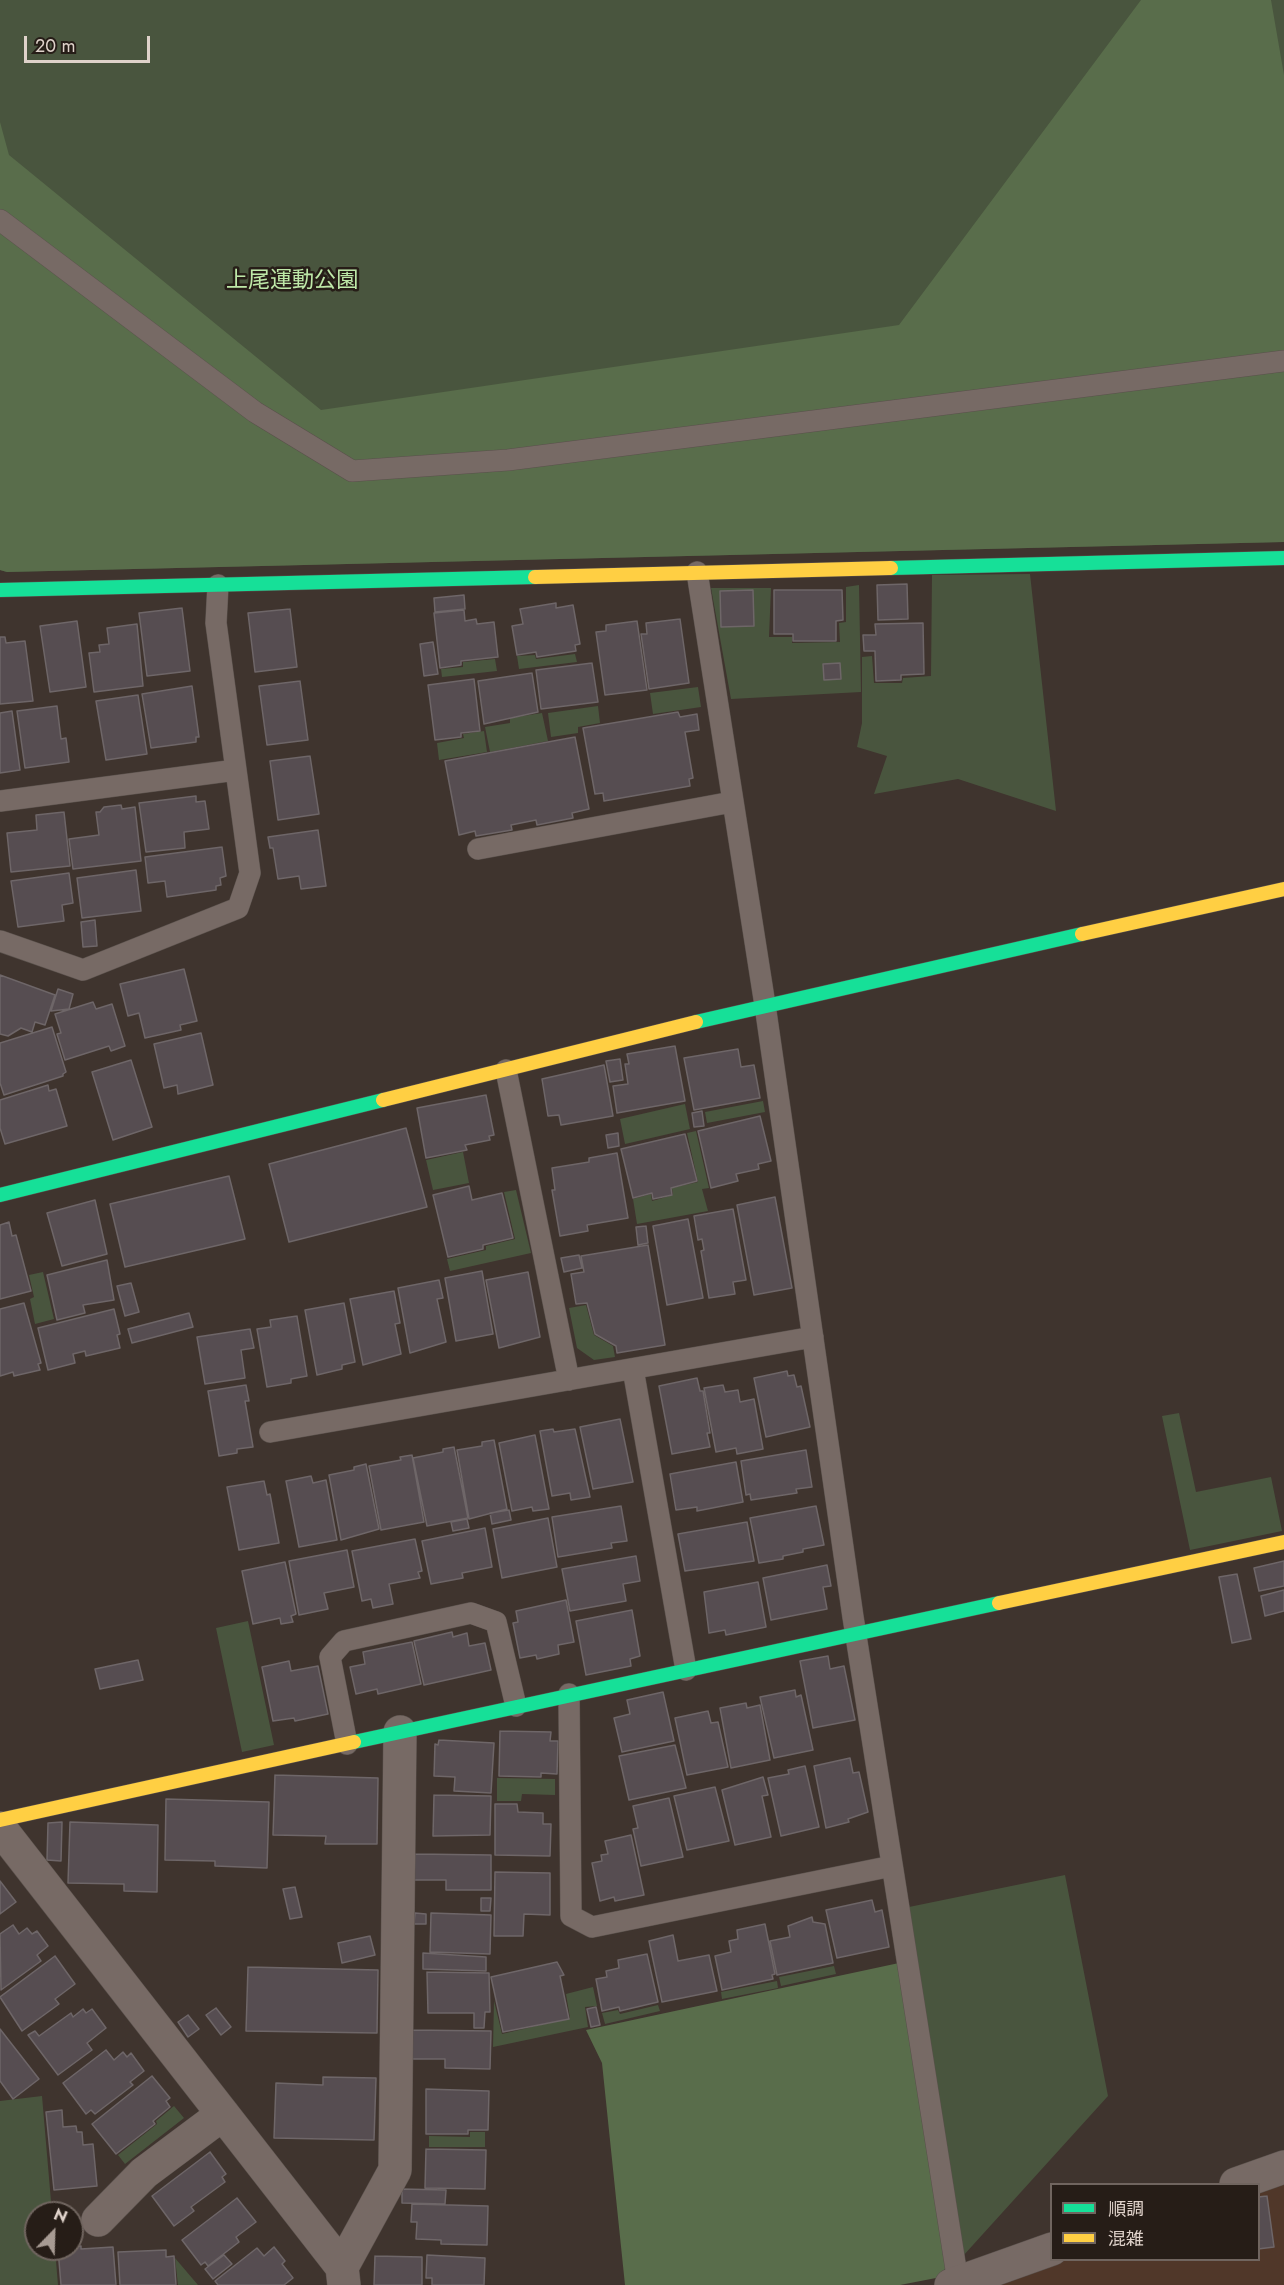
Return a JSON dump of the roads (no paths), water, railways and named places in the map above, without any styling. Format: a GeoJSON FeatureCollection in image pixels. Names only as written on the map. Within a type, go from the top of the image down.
{"type":"FeatureCollection","features":[{"type":"Feature","properties":{"kind":"street"},"geometry":{"type":"LineString","coordinates":[[0,591],[1284,558]]}},
{"type":"Feature","properties":{"kind":"street"},"geometry":{"type":"LineString","coordinates":[[0,1195],[765,1005],[1284,889]]}},
{"type":"Feature","properties":{"kind":"street"},"geometry":{"type":"LineString","coordinates":[[0,1820],[569,1694],[1284,1542]]}},
{"type":"Feature","properties":{"kind":"street"},"geometry":{"type":"LineString","coordinates":[[0,1828],[223,2114],[343,2276],[395,2170],[400,1732]]}},
{"type":"Feature","properties":{"kind":"street"},"geometry":{"type":"LineString","coordinates":[[98,2220],[144,2173],[223,2114]]}},
{"type":"Feature","properties":{"kind":"street"},"geometry":{"type":"LineString","coordinates":[[1239,2183],[1284,2167]]}},
{"type":"Feature","properties":{"kind":"street"},"geometry":{"type":"LineString","coordinates":[[955,2283],[1050,2250]]}},
{"type":"Feature","properties":{"kind":"lane"},"geometry":{"type":"LineString","coordinates":[[0,220],[255,412],[352,471],[508,460],[1284,362]]}},
{"type":"Feature","properties":{"kind":"lane"},"geometry":{"type":"LineString","coordinates":[[697,572],[765,1005],[856,1633],[955,2283]]}},
{"type":"Feature","properties":{"kind":"lane"},"geometry":{"type":"LineString","coordinates":[[0,941],[82,970],[238,908],[250,873],[216,623],[218,585]]}},
{"type":"Feature","properties":{"kind":"lane"},"geometry":{"type":"LineString","coordinates":[[0,801],[236,770]]}},
{"type":"Feature","properties":{"kind":"lane"},"geometry":{"type":"LineString","coordinates":[[478,849],[732,802]]}},
{"type":"Feature","properties":{"kind":"lane"},"geometry":{"type":"LineString","coordinates":[[506,1070],[569,1380]]}},
{"type":"Feature","properties":{"kind":"lane"},"geometry":{"type":"LineString","coordinates":[[270,1432],[813,1337]]}},
{"type":"Feature","properties":{"kind":"lane"},"geometry":{"type":"LineString","coordinates":[[633,1369],[686,1670]]}},
{"type":"Feature","properties":{"kind":"lane"},"geometry":{"type":"LineString","coordinates":[[347,1744],[330,1657],[344,1641],[471,1613],[496,1622],[516,1706]]}},
{"type":"Feature","properties":{"kind":"lane"},"geometry":{"type":"LineString","coordinates":[[569,1694],[571,1916],[592,1927],[892,1866]]}},
{"type":"Feature","properties":{"kind":"park label","name":"上尾運動公園"},"geometry":{"type":"Point","coordinates":[292,282]}}]}
